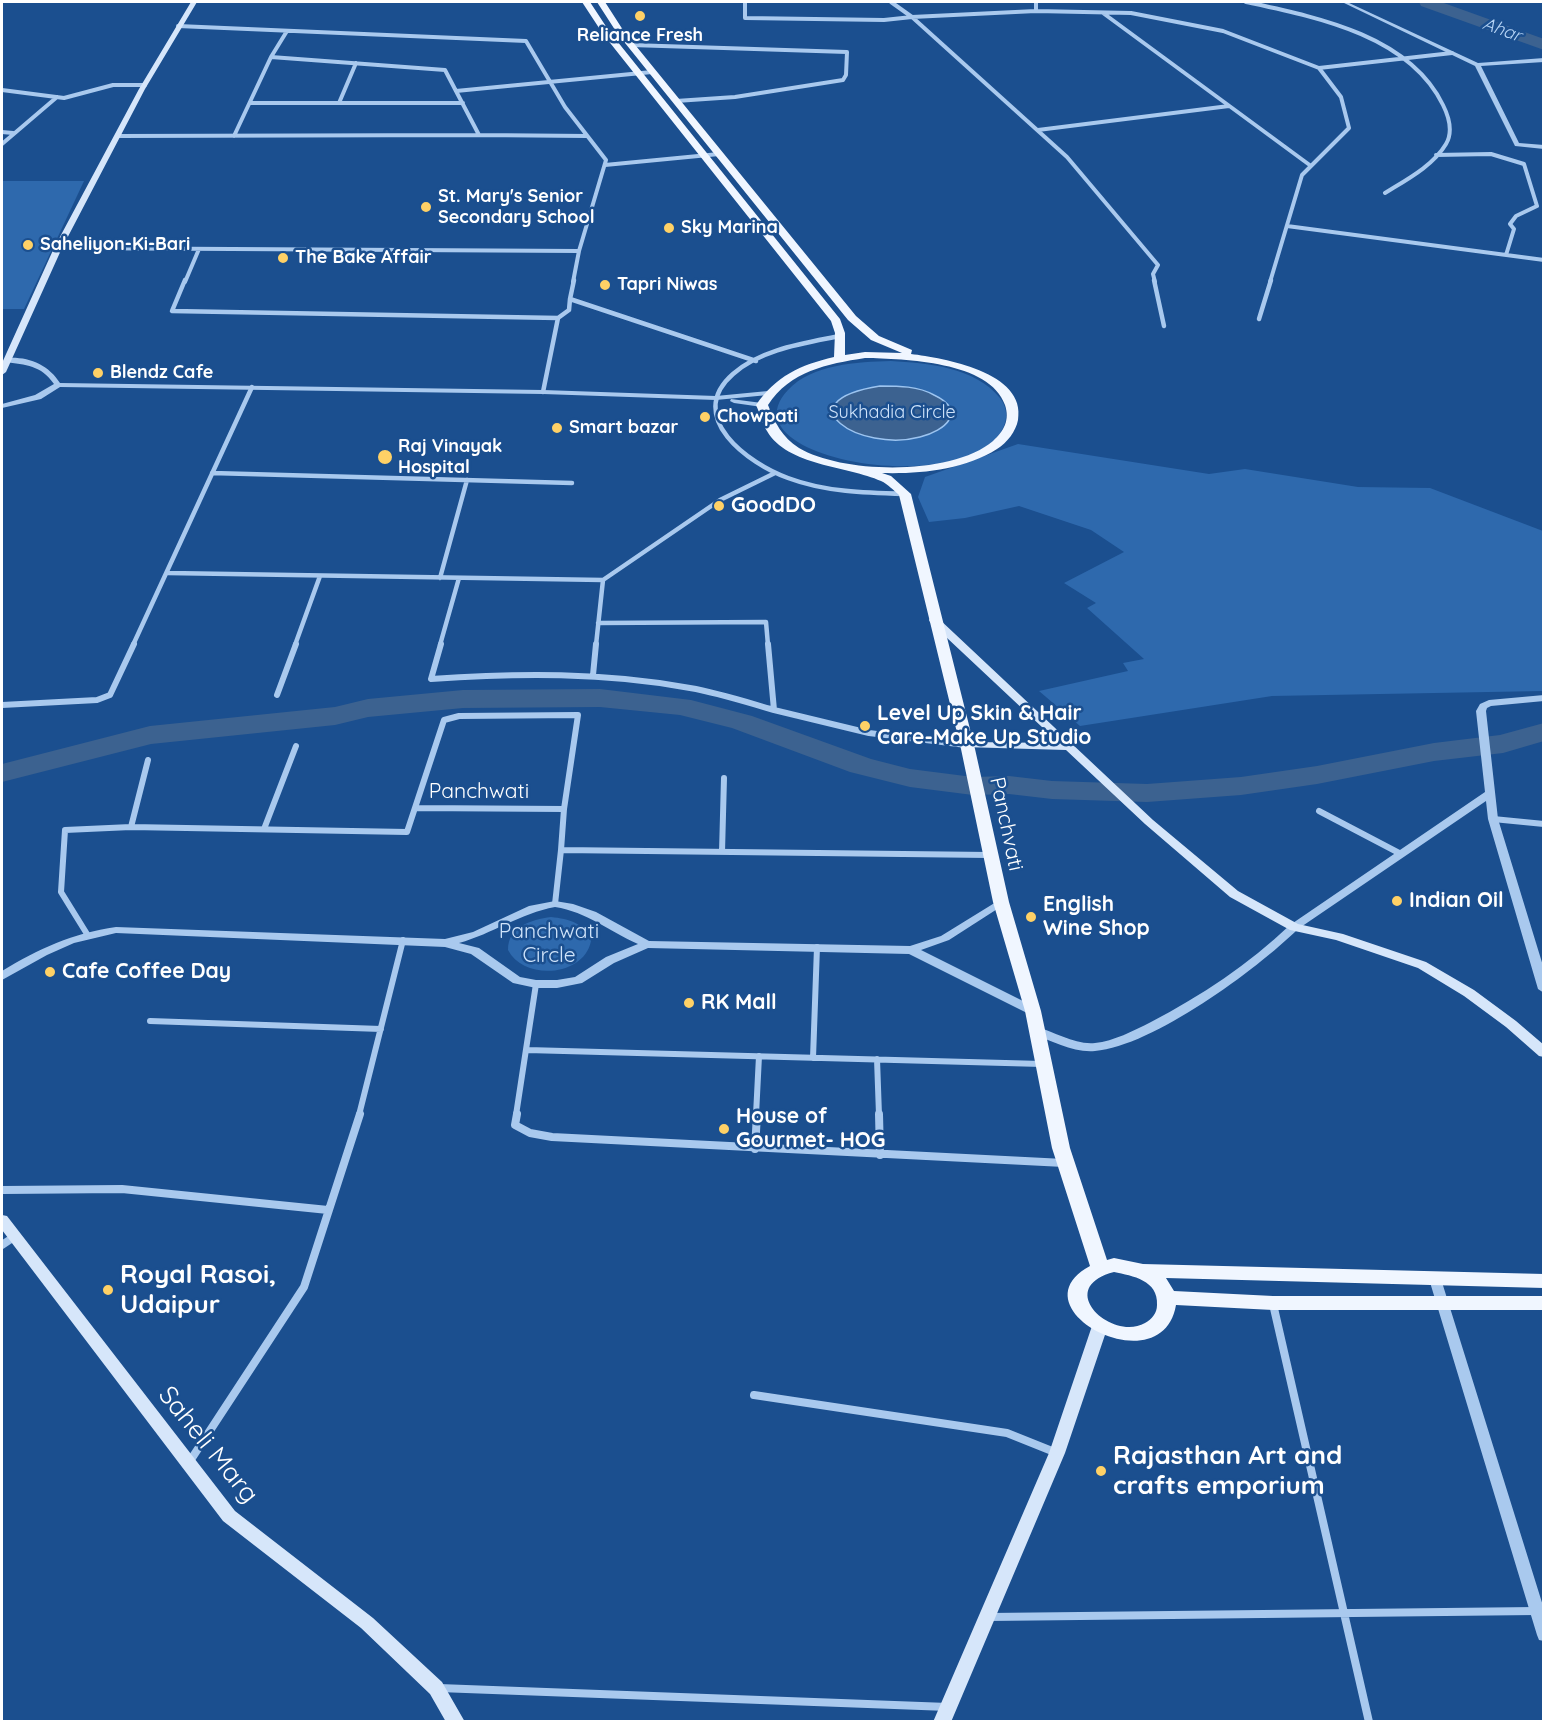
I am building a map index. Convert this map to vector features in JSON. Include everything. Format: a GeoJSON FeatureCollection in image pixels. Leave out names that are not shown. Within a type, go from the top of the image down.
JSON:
{"type":"FeatureCollection","features":[{"type":"Feature","properties":{"kind":"main road"},"geometry":{"type":"LineString","coordinates":[[2,372],[58,248],[144,85],[194,2]]}},
{"type":"Feature","properties":{"kind":"main road"},"geometry":{"type":"LineString","coordinates":[[586,2],[639,73],[836,321],[840,336],[838,358]]}},
{"type":"Feature","properties":{"kind":"main road"},"geometry":{"type":"LineString","coordinates":[[601,2],[652,72],[852,318],[874,338],[921,357],[976,373],[1004,393],[1012,406],[1013,420],[1007,434],[993,446],[973,457],[947,465],[901,471],[853,468]]}},
{"type":"Feature","properties":{"kind":"main road"},"geometry":{"type":"LineString","coordinates":[[921,357],[893,355],[838,358],[801,369],[776,384],[768,393],[762,405],[763,418],[772,433],[789,447],[814,458],[910,486],[947,465]]}},
{"type":"Feature","properties":{"kind":"main road","name":"Panchvati"},"geometry":{"type":"LineString","coordinates":[[910,486],[934,619],[968,747],[1001,902],[1033,1011],[1065,1163],[1100,1268]]}},
{"type":"Feature","properties":{"kind":"main road"},"geometry":{"type":"LineString","coordinates":[[934,619],[1149,822],[1234,894],[1294,927],[1339,937],[1422,965],[1469,993],[1511,1024],[1544,1053]]}},
{"type":"Feature","properties":{"kind":"main road"},"geometry":{"type":"LineString","coordinates":[[968,747],[1072,750]]}},
{"type":"Feature","properties":{"kind":"main road","name":"Saheli Marg"},"geometry":{"type":"LineString","coordinates":[[2,1220],[8,1241],[229,1516],[367,1623],[436,1688],[456,1722]]}},
{"type":"Feature","properties":{"kind":"main road"},"geometry":{"type":"LineString","coordinates":[[1144,1271],[1155,1278],[1168,1298],[1168,1308],[1164,1318],[1143,1331],[1122,1332],[1100,1326],[1080,1307],[1078,1295],[1080,1284],[1088,1274],[1114,1265],[1144,1271],[1544,1281]]}},
{"type":"Feature","properties":{"kind":"main road"},"geometry":{"type":"LineString","coordinates":[[1168,1298],[1273,1303],[1544,1303]]}},
{"type":"Feature","properties":{"kind":"main road"},"geometry":{"type":"LineString","coordinates":[[945,1714],[985,1617],[1058,1453],[1100,1326]]}},
{"type":"Feature","properties":{"kind":"street"},"geometry":{"type":"LineString","coordinates":[[745,2],[745,18],[884,20],[1036,11],[1131,13],[1223,31],[1319,68],[1452,53]]}},
{"type":"Feature","properties":{"kind":"street"},"geometry":{"type":"LineString","coordinates":[[891,2],[912,17],[1068,157],[1158,264],[1153,274],[1164,326]]}},
{"type":"Feature","properties":{"kind":"street"},"geometry":{"type":"LineString","coordinates":[[1036,2],[1034,7],[1036,11]]}},
{"type":"Feature","properties":{"kind":"street"},"geometry":{"type":"LineString","coordinates":[[1246,2],[1308,17],[1357,34],[1406,58],[1428,78],[1442,96],[1449,120],[1449,139],[1423,170],[1385,193]]}},
{"type":"Feature","properties":{"kind":"street"},"geometry":{"type":"LineString","coordinates":[[1334,2],[1359,9]]}},
{"type":"Feature","properties":{"kind":"street"},"geometry":{"type":"LineString","coordinates":[[1344,2],[1477,65],[1544,60]]}},
{"type":"Feature","properties":{"kind":"street"},"geometry":{"type":"LineString","coordinates":[[1102,12],[1311,166]]}},
{"type":"Feature","properties":{"kind":"street"},"geometry":{"type":"LineString","coordinates":[[178,26],[526,41],[550,81],[606,160],[579,251],[569,310],[558,318],[172,311],[199,249]]}},
{"type":"Feature","properties":{"kind":"street"},"geometry":{"type":"LineString","coordinates":[[234,136],[271,57],[287,31]]}},
{"type":"Feature","properties":{"kind":"street"},"geometry":{"type":"LineString","coordinates":[[631,45],[748,46],[845,50],[847,52],[843,80],[735,96],[676,101]]}},
{"type":"Feature","properties":{"kind":"street"},"geometry":{"type":"LineString","coordinates":[[271,57],[445,70],[480,135]]}},
{"type":"Feature","properties":{"kind":"street"},"geometry":{"type":"LineString","coordinates":[[339,103],[356,63]]}},
{"type":"Feature","properties":{"kind":"street"},"geometry":{"type":"LineString","coordinates":[[1477,65],[1517,145],[1544,147]]}},
{"type":"Feature","properties":{"kind":"street"},"geometry":{"type":"LineString","coordinates":[[1259,319],[1302,175],[1349,128],[1341,97],[1319,68]]}},
{"type":"Feature","properties":{"kind":"street"},"geometry":{"type":"LineString","coordinates":[[456,91],[652,72]]}},
{"type":"Feature","properties":{"kind":"street"},"geometry":{"type":"LineString","coordinates":[[2,90],[71,97],[113,85],[144,85]]}},
{"type":"Feature","properties":{"kind":"street"},"geometry":{"type":"LineString","coordinates":[[2,144],[57,97]]}},
{"type":"Feature","properties":{"kind":"street"},"geometry":{"type":"LineString","coordinates":[[250,103],[463,103]]}},
{"type":"Feature","properties":{"kind":"street"},"geometry":{"type":"LineString","coordinates":[[1038,130],[1230,106]]}},
{"type":"Feature","properties":{"kind":"street"},"geometry":{"type":"LineString","coordinates":[[2,132],[13,133]]}},
{"type":"Feature","properties":{"kind":"street"},"geometry":{"type":"LineString","coordinates":[[118,136],[587,136]]}},
{"type":"Feature","properties":{"kind":"street"},"geometry":{"type":"LineString","coordinates":[[604,165],[719,154]]}},
{"type":"Feature","properties":{"kind":"street"},"geometry":{"type":"LineString","coordinates":[[1436,155],[1491,154],[1524,164],[1537,206],[1516,216],[1510,224],[1514,229],[1506,255]]}},
{"type":"Feature","properties":{"kind":"street"},"geometry":{"type":"LineString","coordinates":[[1287,226],[1544,260]]}},
{"type":"Feature","properties":{"kind":"street"},"geometry":{"type":"LineString","coordinates":[[58,248],[579,251]]}},
{"type":"Feature","properties":{"kind":"street"},"geometry":{"type":"LineString","coordinates":[[570,298],[756,361]]}},
{"type":"Feature","properties":{"kind":"street"},"geometry":{"type":"LineString","coordinates":[[543,392],[558,318]]}},
{"type":"Feature","properties":{"kind":"street"},"geometry":{"type":"LineString","coordinates":[[840,336],[787,347],[734,372],[716,398],[716,419],[722,433],[736,446],[775,473],[828,488],[910,486]]}},
{"type":"Feature","properties":{"kind":"street"},"geometry":{"type":"LineString","coordinates":[[8,360],[30,362],[49,371],[58,385]]}},
{"type":"Feature","properties":{"kind":"street"},"geometry":{"type":"LineString","coordinates":[[2,406],[38,397],[58,385],[543,392],[716,398],[762,405]]}},
{"type":"Feature","properties":{"kind":"street"},"geometry":{"type":"LineString","coordinates":[[2,705],[97,700],[110,695],[252,387]]}},
{"type":"Feature","properties":{"kind":"street"},"geometry":{"type":"LineString","coordinates":[[716,398],[768,393]]}},
{"type":"Feature","properties":{"kind":"street"},"geometry":{"type":"LineString","coordinates":[[212,473],[572,483]]}},
{"type":"Feature","properties":{"kind":"street"},"geometry":{"type":"LineString","coordinates":[[168,573],[603,580],[720,500],[775,473]]}},
{"type":"Feature","properties":{"kind":"street"},"geometry":{"type":"LineString","coordinates":[[440,578],[467,480]]}},
{"type":"Feature","properties":{"kind":"street"},"geometry":{"type":"LineString","coordinates":[[277,695],[320,576]]}},
{"type":"Feature","properties":{"kind":"street"},"geometry":{"type":"LineString","coordinates":[[459,578],[431,679],[474,676],[593,675],[684,686],[861,734],[909,742],[968,747]]}},
{"type":"Feature","properties":{"kind":"street"},"geometry":{"type":"LineString","coordinates":[[593,675],[603,580]]}},
{"type":"Feature","properties":{"kind":"street"},"geometry":{"type":"LineString","coordinates":[[598,623],[766,622],[774,710]]}},
{"type":"Feature","properties":{"kind":"street"},"geometry":{"type":"LineString","coordinates":[[1544,698],[1489,703],[1481,711],[1493,819],[1544,989]]}},
{"type":"Feature","properties":{"kind":"street","name":"Panchwati"},"geometry":{"type":"LineString","coordinates":[[578,715],[564,809],[415,808],[444,720],[459,716],[578,715]]}},
{"type":"Feature","properties":{"kind":"street"},"geometry":{"type":"LineString","coordinates":[[264,829],[296,746]]}},
{"type":"Feature","properties":{"kind":"street"},"geometry":{"type":"LineString","coordinates":[[131,827],[148,760]]}},
{"type":"Feature","properties":{"kind":"street"},"geometry":{"type":"LineString","coordinates":[[722,852],[724,778]]}},
{"type":"Feature","properties":{"kind":"street"},"geometry":{"type":"LineString","coordinates":[[1037,1031],[1092,1047],[1111,1045],[1185,1008],[1277,946],[1294,927],[1491,793]]}},
{"type":"Feature","properties":{"kind":"street"},"geometry":{"type":"LineString","coordinates":[[87,934],[62,892],[65,830],[131,827],[407,832],[415,808]]}},
{"type":"Feature","properties":{"kind":"street"},"geometry":{"type":"LineString","coordinates":[[555,904],[564,809]]}},
{"type":"Feature","properties":{"kind":"street"},"geometry":{"type":"LineString","coordinates":[[1319,811],[1401,854]]}},
{"type":"Feature","properties":{"kind":"street"},"geometry":{"type":"LineString","coordinates":[[1493,819],[1544,824]]}},
{"type":"Feature","properties":{"kind":"street"},"geometry":{"type":"LineString","coordinates":[[561,850],[992,855]]}},
{"type":"Feature","properties":{"kind":"street"},"geometry":{"type":"LineString","coordinates":[[446,943],[477,934],[517,913],[555,904],[575,906],[592,912],[626,935],[647,944],[911,950],[945,938],[1001,902]]}},
{"type":"Feature","properties":{"kind":"street"},"geometry":{"type":"LineString","coordinates":[[2,976],[44,951],[87,934],[116,930],[446,943],[475,951],[517,980],[536,984],[557,984],[578,980],[610,960],[647,944]]}},
{"type":"Feature","properties":{"kind":"street"},"geometry":{"type":"LineString","coordinates":[[188,1464],[304,1287],[359,1116],[403,940]]}},
{"type":"Feature","properties":{"kind":"street"},"geometry":{"type":"LineString","coordinates":[[813,1058],[817,947]]}},
{"type":"Feature","properties":{"kind":"street"},"geometry":{"type":"LineString","coordinates":[[911,950],[1033,1011]]}},
{"type":"Feature","properties":{"kind":"street"},"geometry":{"type":"LineString","coordinates":[[536,984],[515,1125],[531,1133],[552,1137],[755,1149],[1065,1163]]}},
{"type":"Feature","properties":{"kind":"street"},"geometry":{"type":"LineString","coordinates":[[150,1021],[381,1029]]}},
{"type":"Feature","properties":{"kind":"street"},"geometry":{"type":"LineString","coordinates":[[527,1050],[1043,1064]]}},
{"type":"Feature","properties":{"kind":"street"},"geometry":{"type":"LineString","coordinates":[[755,1149],[759,1056]]}},
{"type":"Feature","properties":{"kind":"street"},"geometry":{"type":"LineString","coordinates":[[877,1059],[880,1155]]}},
{"type":"Feature","properties":{"kind":"street"},"geometry":{"type":"LineString","coordinates":[[2,1190],[122,1189],[328,1210]]}},
{"type":"Feature","properties":{"kind":"street"},"geometry":{"type":"LineString","coordinates":[[1435,1279],[1544,1635]]}},
{"type":"Feature","properties":{"kind":"street"},"geometry":{"type":"LineString","coordinates":[[1273,1303],[1369,1722]]}},
{"type":"Feature","properties":{"kind":"street"},"geometry":{"type":"LineString","coordinates":[[754,1395],[1007,1434],[1058,1453]]}},
{"type":"Feature","properties":{"kind":"street"},"geometry":{"type":"LineString","coordinates":[[985,1617],[1537,1611]]}},
{"type":"Feature","properties":{"kind":"street"},"geometry":{"type":"LineString","coordinates":[[436,1688],[945,1714]]}},
{"type":"Feature","properties":{"kind":"green space","name":"Saheliyon-Ki-Bari"},"geometry":{"type":"Polygon","coordinates":[[[2,181],[84,181],[24,309],[2,309],[2,181]]]}},
{"type":"Feature","properties":{"kind":"green space","name":"Sukhadia Circle"},"geometry":{"type":"Polygon","coordinates":[[[891,361],[935,365],[977,379],[990,388],[1002,401],[1006,413],[1003,428],[981,450],[945,463],[902,466],[857,462],[818,452],[789,435],[777,414],[788,390],[798,381],[836,366],[891,361]]]}},
{"type":"Feature","properties":{"kind":"green space"},"geometry":{"type":"Polygon","coordinates":[[[1018,444],[1209,474],[1245,469],[1358,487],[1430,488],[1543,531],[1543,691],[1272,696],[1080,726],[1039,691],[1128,671],[1123,663],[1144,659],[1087,608],[1096,603],[1064,583],[1124,552],[1091,530],[1019,506],[965,518],[929,522],[918,497],[925,477],[1018,444]]]}},
{"type":"Feature","properties":{"kind":"green space","name":"Panchwati Circle"},"geometry":{"type":"Polygon","coordinates":[[[551,917],[576,923],[585,930],[591,941],[586,953],[566,968],[553,971],[527,967],[516,960],[508,950],[512,935],[529,922],[551,917]]]}},
{"type":"Feature","properties":{"kind":"shaded area"},"geometry":{"type":"Polygon","coordinates":[[[880,386],[901,386],[928,392],[950,407],[949,420],[938,430],[929,434],[897,440],[875,438],[855,432],[840,424],[833,413],[836,403],[851,393],[880,386]]]}},
{"type":"Feature","properties":{"kind":"waterway","name":"Ahar"},"geometry":{"type":"LineString","coordinates":[[1427,2],[1544,45]]}},
{"type":"Feature","properties":{"kind":"waterway"},"geometry":{"type":"LineString","coordinates":[[2,773],[150,735],[335,716],[368,708],[463,699],[600,698],[681,706],[742,722],[780,738],[861,766],[910,778],[973,786],[1009,785],[1052,790],[1147,793],[1241,786],[1317,775],[1434,752],[1503,744],[1544,732]]}},
{"type":"Feature","properties":{"kind":"place","name":"Reliance Fresh"},"geometry":{"type":"Point","coordinates":[640,16]}},
{"type":"Feature","properties":{"kind":"place","name":"St. Mary's Senior Secondary School"},"geometry":{"type":"Point","coordinates":[426,207]}},
{"type":"Feature","properties":{"kind":"place","name":"Sky Marina"},"geometry":{"type":"Point","coordinates":[669,228]}},
{"type":"Feature","properties":{"kind":"place","name":"Saheliyon-Ki-Bari"},"geometry":{"type":"Point","coordinates":[28,245]}},
{"type":"Feature","properties":{"kind":"place","name":"The Bake Affair"},"geometry":{"type":"Point","coordinates":[283,258]}},
{"type":"Feature","properties":{"kind":"place","name":"Tapri Niwas"},"geometry":{"type":"Point","coordinates":[605,285]}},
{"type":"Feature","properties":{"kind":"place","name":"Blendz Cafe"},"geometry":{"type":"Point","coordinates":[98,373]}},
{"type":"Feature","properties":{"kind":"place","name":"Chowpati"},"geometry":{"type":"Point","coordinates":[705,417]}},
{"type":"Feature","properties":{"kind":"place","name":"Smart bazar"},"geometry":{"type":"Point","coordinates":[557,428]}},
{"type":"Feature","properties":{"kind":"place","name":"Raj Vinayak Hospital"},"geometry":{"type":"Point","coordinates":[385,457]}},
{"type":"Feature","properties":{"kind":"place","name":"GoodDO"},"geometry":{"type":"Point","coordinates":[719,506]}},
{"type":"Feature","properties":{"kind":"place","name":"Level Up Skin & Hair Care-Make Up Studio"},"geometry":{"type":"Point","coordinates":[865,726]}},
{"type":"Feature","properties":{"kind":"place","name":"Indian Oil"},"geometry":{"type":"Point","coordinates":[1397,901]}},
{"type":"Feature","properties":{"kind":"place","name":"English Wine Shop"},"geometry":{"type":"Point","coordinates":[1031,917]}},
{"type":"Feature","properties":{"kind":"place","name":"Cafe Coffee Day"},"geometry":{"type":"Point","coordinates":[50,972]}},
{"type":"Feature","properties":{"kind":"place","name":"RK Mall"},"geometry":{"type":"Point","coordinates":[689,1003]}},
{"type":"Feature","properties":{"kind":"place","name":"House of Gourmet- HOG"},"geometry":{"type":"Point","coordinates":[724,1129]}},
{"type":"Feature","properties":{"kind":"place","name":"Royal Rasoi, Udaipur"},"geometry":{"type":"Point","coordinates":[108,1290]}},
{"type":"Feature","properties":{"kind":"place","name":"Rajasthan Art and crafts emporium"},"geometry":{"type":"Point","coordinates":[1101,1471]}}]}
